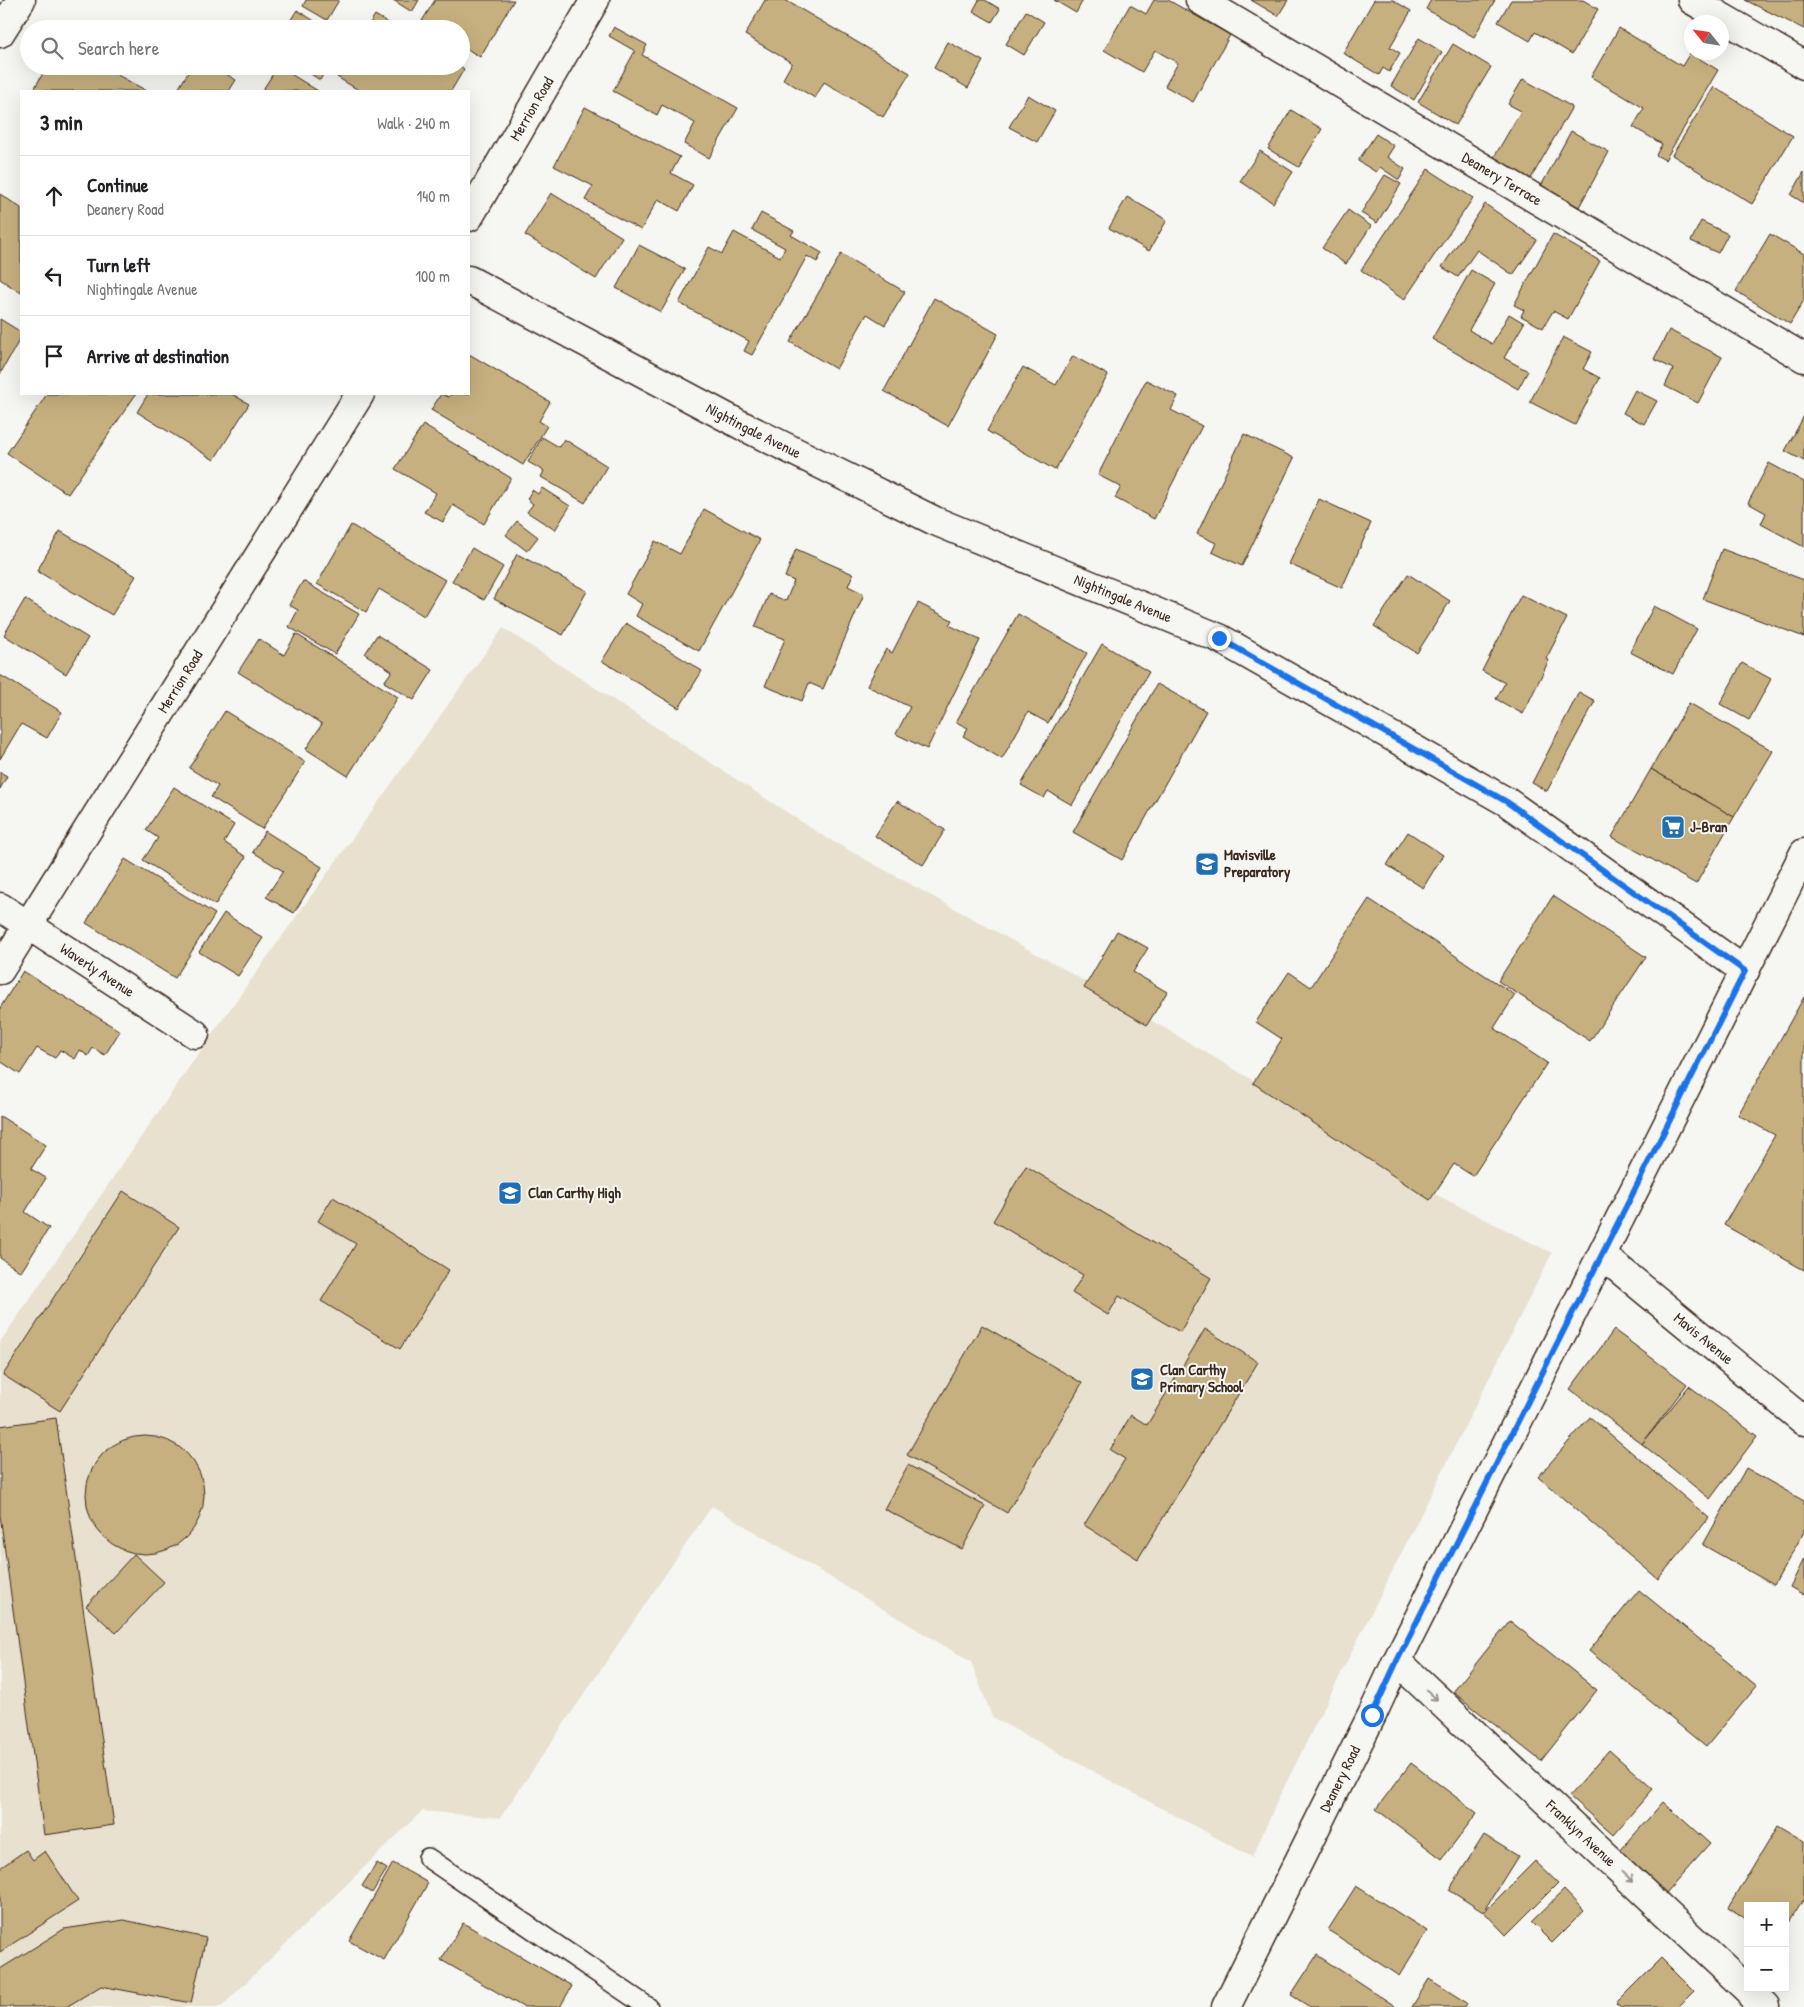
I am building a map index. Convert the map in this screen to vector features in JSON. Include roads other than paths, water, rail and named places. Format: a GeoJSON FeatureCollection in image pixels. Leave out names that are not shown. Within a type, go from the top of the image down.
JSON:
{"type":"FeatureCollection","features":[{"type":"Feature","properties":{"kind":"street"},"geometry":{"type":"LineString","coordinates":[[0,33],[21,0]]}},
{"type":"Feature","properties":{"kind":"street","name":"Deanery Terrace"},"geometry":{"type":"LineString","coordinates":[[1200,0],[1804,358]]}},
{"type":"Feature","properties":{"kind":"street"},"geometry":{"type":"LineString","coordinates":[[1692,0],[1804,64]]}},
{"type":"Feature","properties":{"kind":"street","name":"Merrion Road"},"geometry":{"type":"LineString","coordinates":[[470,215],[586,3]]}},
{"type":"Feature","properties":{"kind":"street","name":"Nightingale Avenue"},"geometry":{"type":"LineString","coordinates":[[470,281],[740,425],[935,521],[1219,638],[1507,802],[1745,971]]}},
{"type":"Feature","properties":{"kind":"street","name":"Merrion Road"},"geometry":{"type":"LineString","coordinates":[[0,970],[359,395]]}},
{"type":"Feature","properties":{"kind":"street","name":"Deanery Road"},"geometry":{"type":"LineString","coordinates":[[1226,2007],[1368,1724],[1397,1661],[1603,1256],[1804,853]]}},
{"type":"Feature","properties":{"kind":"street","name":"Waverly Avenue"},"geometry":{"type":"LineString","coordinates":[[0,907],[195,1034]]}},
{"type":"Feature","properties":{"kind":"street","name":"Mavis Avenue"},"geometry":{"type":"LineString","coordinates":[[1603,1256],[1804,1421]]}},
{"type":"Feature","properties":{"kind":"street","name":"Franklyn Avenue"},"geometry":{"type":"LineString","coordinates":[[1397,1661],[1766,2007]]}},
{"type":"Feature","properties":{"kind":"lane"},"geometry":{"type":"LineString","coordinates":[[428,1858],[648,2007]]}},
{"type":"Feature","properties":{"kind":"place","name":"J-Bran"},"geometry":{"type":"Point","coordinates":[1673,827]}},
{"type":"Feature","properties":{"kind":"place","name":"Mavisville Preparatory"},"geometry":{"type":"Point","coordinates":[1207,864]}},
{"type":"Feature","properties":{"kind":"place","name":"Clan Carthy High"},"geometry":{"type":"Point","coordinates":[510,1193]}},
{"type":"Feature","properties":{"kind":"place","name":"Clan Carthy Primary School"},"geometry":{"type":"Point","coordinates":[1142,1379]}}]}
